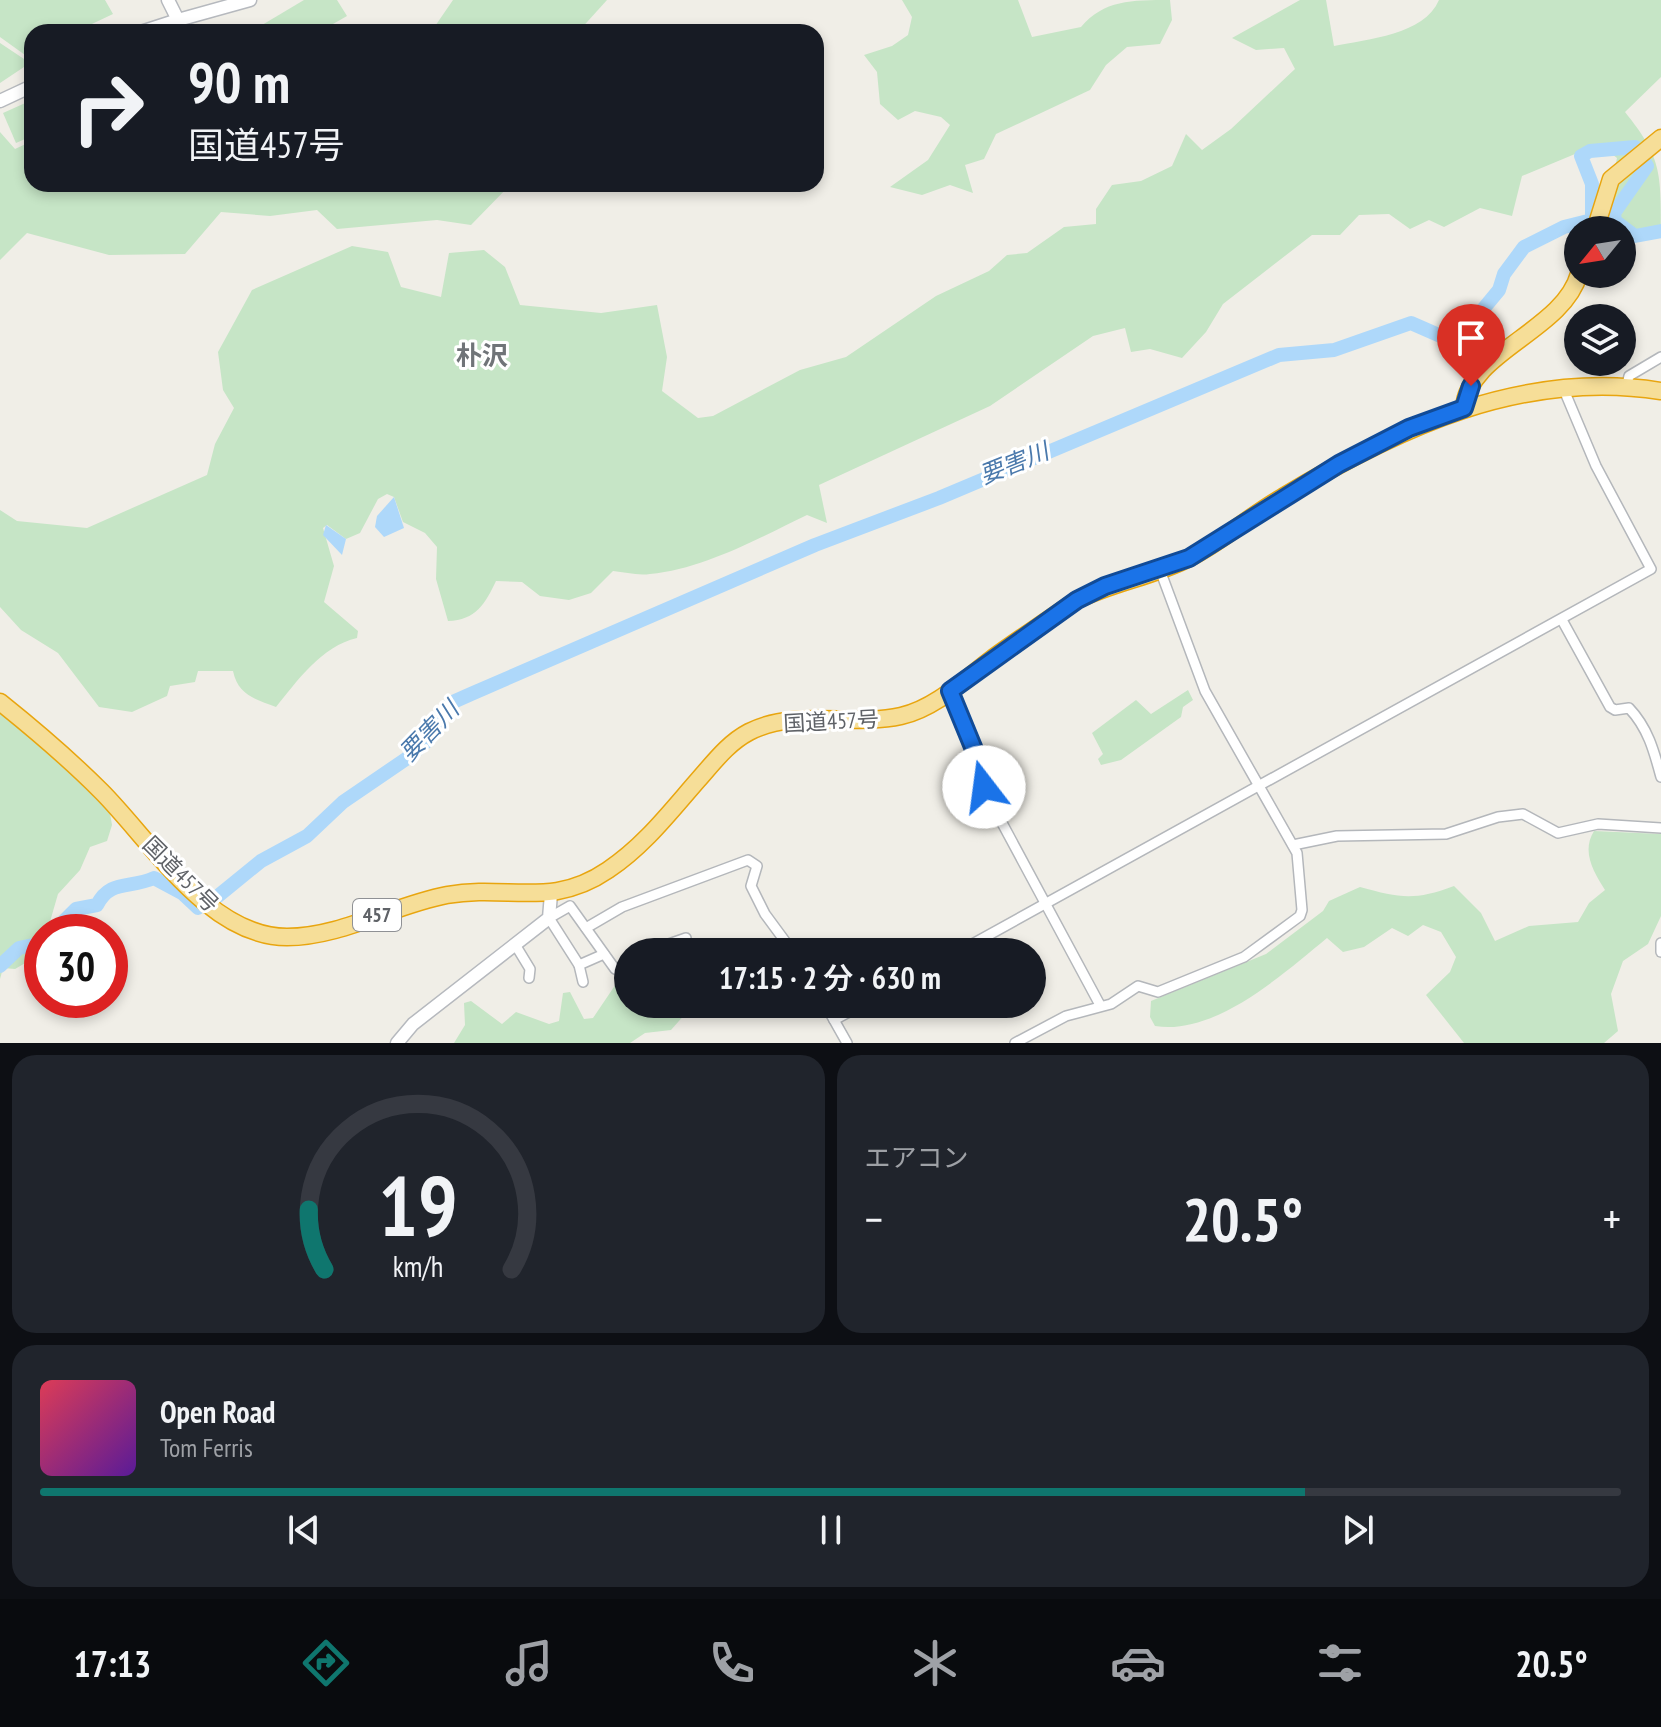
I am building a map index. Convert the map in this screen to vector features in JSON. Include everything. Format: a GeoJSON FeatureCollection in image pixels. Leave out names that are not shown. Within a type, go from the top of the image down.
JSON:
{"type":"FeatureCollection","features":[{"type":"Feature","properties":{"kind":"highway"},"geometry":{"type":"LineString","coordinates":[[1598,216],[1605,188],[1611,179],[1661,138]]}},
{"type":"Feature","properties":{"kind":"highway"},"geometry":{"type":"LineString","coordinates":[[1464,408],[1471,386],[1483,370],[1561,305],[1574,288]]}},
{"type":"Feature","properties":{"kind":"highway","name":"457"},"geometry":{"type":"LineString","coordinates":[[1464,408],[1518,394],[1564,390],[1661,391]]}},
{"type":"Feature","properties":{"kind":"highway","name":"国道457号"},"geometry":{"type":"LineString","coordinates":[[0,702],[92,782],[210,907],[241,927],[266,936],[315,935],[434,897],[461,892],[489,890],[551,894],[591,880],[632,852],[729,745],[749,732],[792,721],[903,715],[950,691],[1077,600],[1105,586],[1159,569],[1215,543],[1279,498],[1352,457],[1409,428],[1464,408]]}},
{"type":"Feature","properties":{"kind":"street"},"geometry":{"type":"LineString","coordinates":[[168,0],[178,20]]}},
{"type":"Feature","properties":{"kind":"street"},"geometry":{"type":"LineString","coordinates":[[166,24],[250,0]]}},
{"type":"Feature","properties":{"kind":"street"},"geometry":{"type":"LineString","coordinates":[[0,101],[24,90]]}},
{"type":"Feature","properties":{"kind":"street"},"geometry":{"type":"LineString","coordinates":[[1626,389],[1629,376],[1661,357]]}},
{"type":"Feature","properties":{"kind":"street"},"geometry":{"type":"LineString","coordinates":[[1564,390],[1596,466],[1651,569]]}},
{"type":"Feature","properties":{"kind":"street"},"geometry":{"type":"LineString","coordinates":[[984,938],[1661,564]]}},
{"type":"Feature","properties":{"kind":"street"},"geometry":{"type":"LineString","coordinates":[[1015,1043],[1034,1038],[1100,1005],[1111,1004],[1138,986],[1158,992],[1244,957],[1300,916],[1302,902],[1293,845],[1205,691],[1159,569]]}},
{"type":"Feature","properties":{"kind":"street"},"geometry":{"type":"LineString","coordinates":[[1562,620],[1610,707],[1615,710],[1629,708],[1640,723],[1653,744],[1661,777]]}},
{"type":"Feature","properties":{"kind":"street"},"geometry":{"type":"LineString","coordinates":[[950,691],[973,747],[987,795],[1100,1005]]}},
{"type":"Feature","properties":{"kind":"street"},"geometry":{"type":"LineString","coordinates":[[1293,845],[1337,836],[1446,834],[1498,817],[1523,814],[1558,833],[1598,824],[1661,828]]}},
{"type":"Feature","properties":{"kind":"street"},"geometry":{"type":"LineString","coordinates":[[586,928],[645,897],[748,860],[757,866],[751,886],[757,900],[783,938]]}},
{"type":"Feature","properties":{"kind":"street"},"geometry":{"type":"LineString","coordinates":[[551,894],[549,918],[579,965],[583,982]]}},
{"type":"Feature","properties":{"kind":"street"},"geometry":{"type":"LineString","coordinates":[[397,1043],[422,1017],[549,918],[570,906],[614,968]]}},
{"type":"Feature","properties":{"kind":"street"},"geometry":{"type":"LineString","coordinates":[[1661,943],[1661,952]]}},
{"type":"Feature","properties":{"kind":"street"},"geometry":{"type":"LineString","coordinates":[[516,946],[530,969],[529,978]]}},
{"type":"Feature","properties":{"kind":"street"},"geometry":{"type":"LineString","coordinates":[[579,965],[604,954]]}},
{"type":"Feature","properties":{"kind":"street"},"geometry":{"type":"LineString","coordinates":[[838,1018],[834,1020],[847,1043]]}},
{"type":"Feature","properties":{"kind":"green space"},"geometry":{"type":"Polygon","coordinates":[[[0,0],[105,0],[113,14],[92,24],[24,24],[24,54],[0,37],[0,0]]]}},
{"type":"Feature","properties":{"kind":"green space"},"geometry":{"type":"Polygon","coordinates":[[[304,0],[337,0],[347,16],[333,24],[264,24],[304,0]]]}},
{"type":"Feature","properties":{"kind":"green space"},"geometry":{"type":"Polygon","coordinates":[[[453,0],[607,0],[585,24],[436,24],[453,0]]]}},
{"type":"Feature","properties":{"kind":"green space"},"geometry":{"type":"Polygon","coordinates":[[[902,0],[1018,0],[1032,37],[1081,27],[1099,11],[1131,1],[1170,0],[1172,20],[1160,44],[1127,47],[1106,65],[1090,90],[996,134],[984,159],[965,165],[973,193],[950,185],[922,195],[890,187],[928,160],[950,125],[941,117],[915,111],[898,120],[880,104],[877,72],[864,55],[892,46],[908,35],[912,17],[902,0]]]}},
{"type":"Feature","properties":{"kind":"green space"},"geometry":{"type":"Polygon","coordinates":[[[1300,0],[1326,0],[1334,46],[1378,38],[1408,28],[1432,12],[1439,0],[1661,0],[1661,77],[1625,112],[1646,141],[1656,166],[1661,231],[1636,233],[1636,216],[1605,216],[1617,158],[1599,144],[1522,176],[1512,216],[1480,208],[1444,227],[1429,220],[1410,229],[1389,214],[1359,215],[1340,235],[1312,235],[1223,304],[1206,332],[1182,358],[1150,349],[1131,352],[1125,328],[1093,336],[990,406],[819,485],[827,523],[807,515],[731,551],[670,571],[641,575],[613,571],[591,593],[569,600],[540,596],[522,582],[496,581],[488,597],[473,614],[448,621],[436,579],[437,547],[425,533],[403,522],[394,497],[387,494],[378,499],[360,533],[346,539],[327,525],[323,528],[334,566],[324,602],[358,631],[357,638],[322,656],[276,707],[243,691],[233,671],[198,671],[195,682],[170,686],[167,696],[132,712],[99,707],[58,653],[21,630],[0,607],[0,510],[17,521],[87,528],[207,475],[215,444],[234,408],[223,390],[218,352],[252,290],[352,246],[388,252],[401,287],[441,297],[449,253],[484,250],[505,267],[520,305],[601,313],[657,305],[667,357],[662,391],[698,418],[713,416],[800,370],[846,357],[936,296],[989,271],[1007,255],[1027,253],[1064,227],[1096,224],[1096,209],[1112,185],[1141,181],[1172,166],[1186,134],[1202,150],[1231,129],[1295,69],[1284,48],[1256,50],[1232,38],[1300,0]]]}},
{"type":"Feature","properties":{"kind":"green space"},"geometry":{"type":"Polygon","coordinates":[[[0,43],[24,59],[24,67],[0,83],[0,43]]]}},
{"type":"Feature","properties":{"kind":"green space"},"geometry":{"type":"Polygon","coordinates":[[[24,104],[24,140],[16,143],[3,113],[24,104]]]}},
{"type":"Feature","properties":{"kind":"green space"},"geometry":{"type":"Polygon","coordinates":[[[0,132],[15,149],[24,145],[24,192],[503,192],[471,225],[437,220],[337,229],[317,210],[270,216],[221,212],[185,254],[109,255],[27,233],[0,260],[0,132]]]}},
{"type":"Feature","properties":{"kind":"green space"},"geometry":{"type":"Polygon","coordinates":[[[1188,690],[1193,700],[1183,707],[1181,717],[1121,760],[1101,765],[1098,759],[1103,754],[1092,733],[1136,700],[1151,714],[1188,690]]]}},
{"type":"Feature","properties":{"kind":"green space"},"geometry":{"type":"Polygon","coordinates":[[[0,712],[109,807],[112,825],[107,841],[90,847],[80,870],[58,894],[52,914],[24,914],[24,964],[15,969],[3,968],[0,979],[0,712]]]}},
{"type":"Feature","properties":{"kind":"green space"},"geometry":{"type":"Polygon","coordinates":[[[1594,831],[1661,834],[1661,916],[1648,944],[1623,961],[1611,994],[1618,1031],[1604,1043],[1464,1043],[1426,995],[1450,972],[1456,957],[1441,932],[1423,925],[1408,936],[1392,928],[1364,947],[1343,952],[1327,938],[1247,999],[1201,1022],[1178,1027],[1155,1026],[1150,1017],[1151,1001],[1266,954],[1323,911],[1329,901],[1360,887],[1386,894],[1417,896],[1454,886],[1481,913],[1495,941],[1529,926],[1578,922],[1589,903],[1605,890],[1593,869],[1589,854],[1594,831]]]}},
{"type":"Feature","properties":{"kind":"green space"},"geometry":{"type":"Polygon","coordinates":[[[614,987],[614,1018],[682,1018],[671,1030],[645,1033],[630,1043],[454,1043],[465,1025],[464,1003],[471,1001],[502,1024],[516,1012],[549,1024],[559,1021],[563,993],[570,992],[584,1019],[593,1018],[614,987]]]}},
{"type":"Feature","properties":{"kind":"water"},"geometry":{"type":"Polygon","coordinates":[[[394,497],[404,528],[384,537],[375,527],[377,516],[394,497]]]}},
{"type":"Feature","properties":{"kind":"water"},"geometry":{"type":"Polygon","coordinates":[[[326,525],[346,539],[342,555],[323,535],[326,525]]]}},
{"type":"Feature","properties":{"kind":"waterway","name":"要害川"},"geometry":{"type":"LineString","coordinates":[[218,896],[261,861],[307,836],[343,802],[406,759],[426,742],[440,715],[453,702],[815,545],[939,498],[1279,355],[1334,350],[1411,323],[1443,337],[1465,331],[1499,290],[1504,274],[1524,247],[1564,227],[1592,220],[1592,184],[1581,156],[1590,151],[1635,147],[1647,166],[1614,213],[1615,221],[1635,236],[1661,231]]}},
{"type":"Feature","properties":{"kind":"waterway","name":"要害川"},"geometry":{"type":"LineString","coordinates":[[71,914],[76,909],[97,905],[114,888],[154,878],[182,893],[198,908]]}},
{"type":"Feature","properties":{"kind":"waterway","name":"要害川"},"geometry":{"type":"LineString","coordinates":[[0,966],[24,947]]}},
{"type":"Feature","properties":{"kind":"district","name":"朴沢"},"geometry":{"type":"Point","coordinates":[482,355]}},
{"type":"Feature","properties":{"kind":"route"},"geometry":{"type":"LineString","coordinates":[[984,787],[973,747],[950,691],[1077,600],[1105,586],[1189,558],[1279,498],[1339,464],[1409,428],[1464,408],[1471,386]]}}]}
